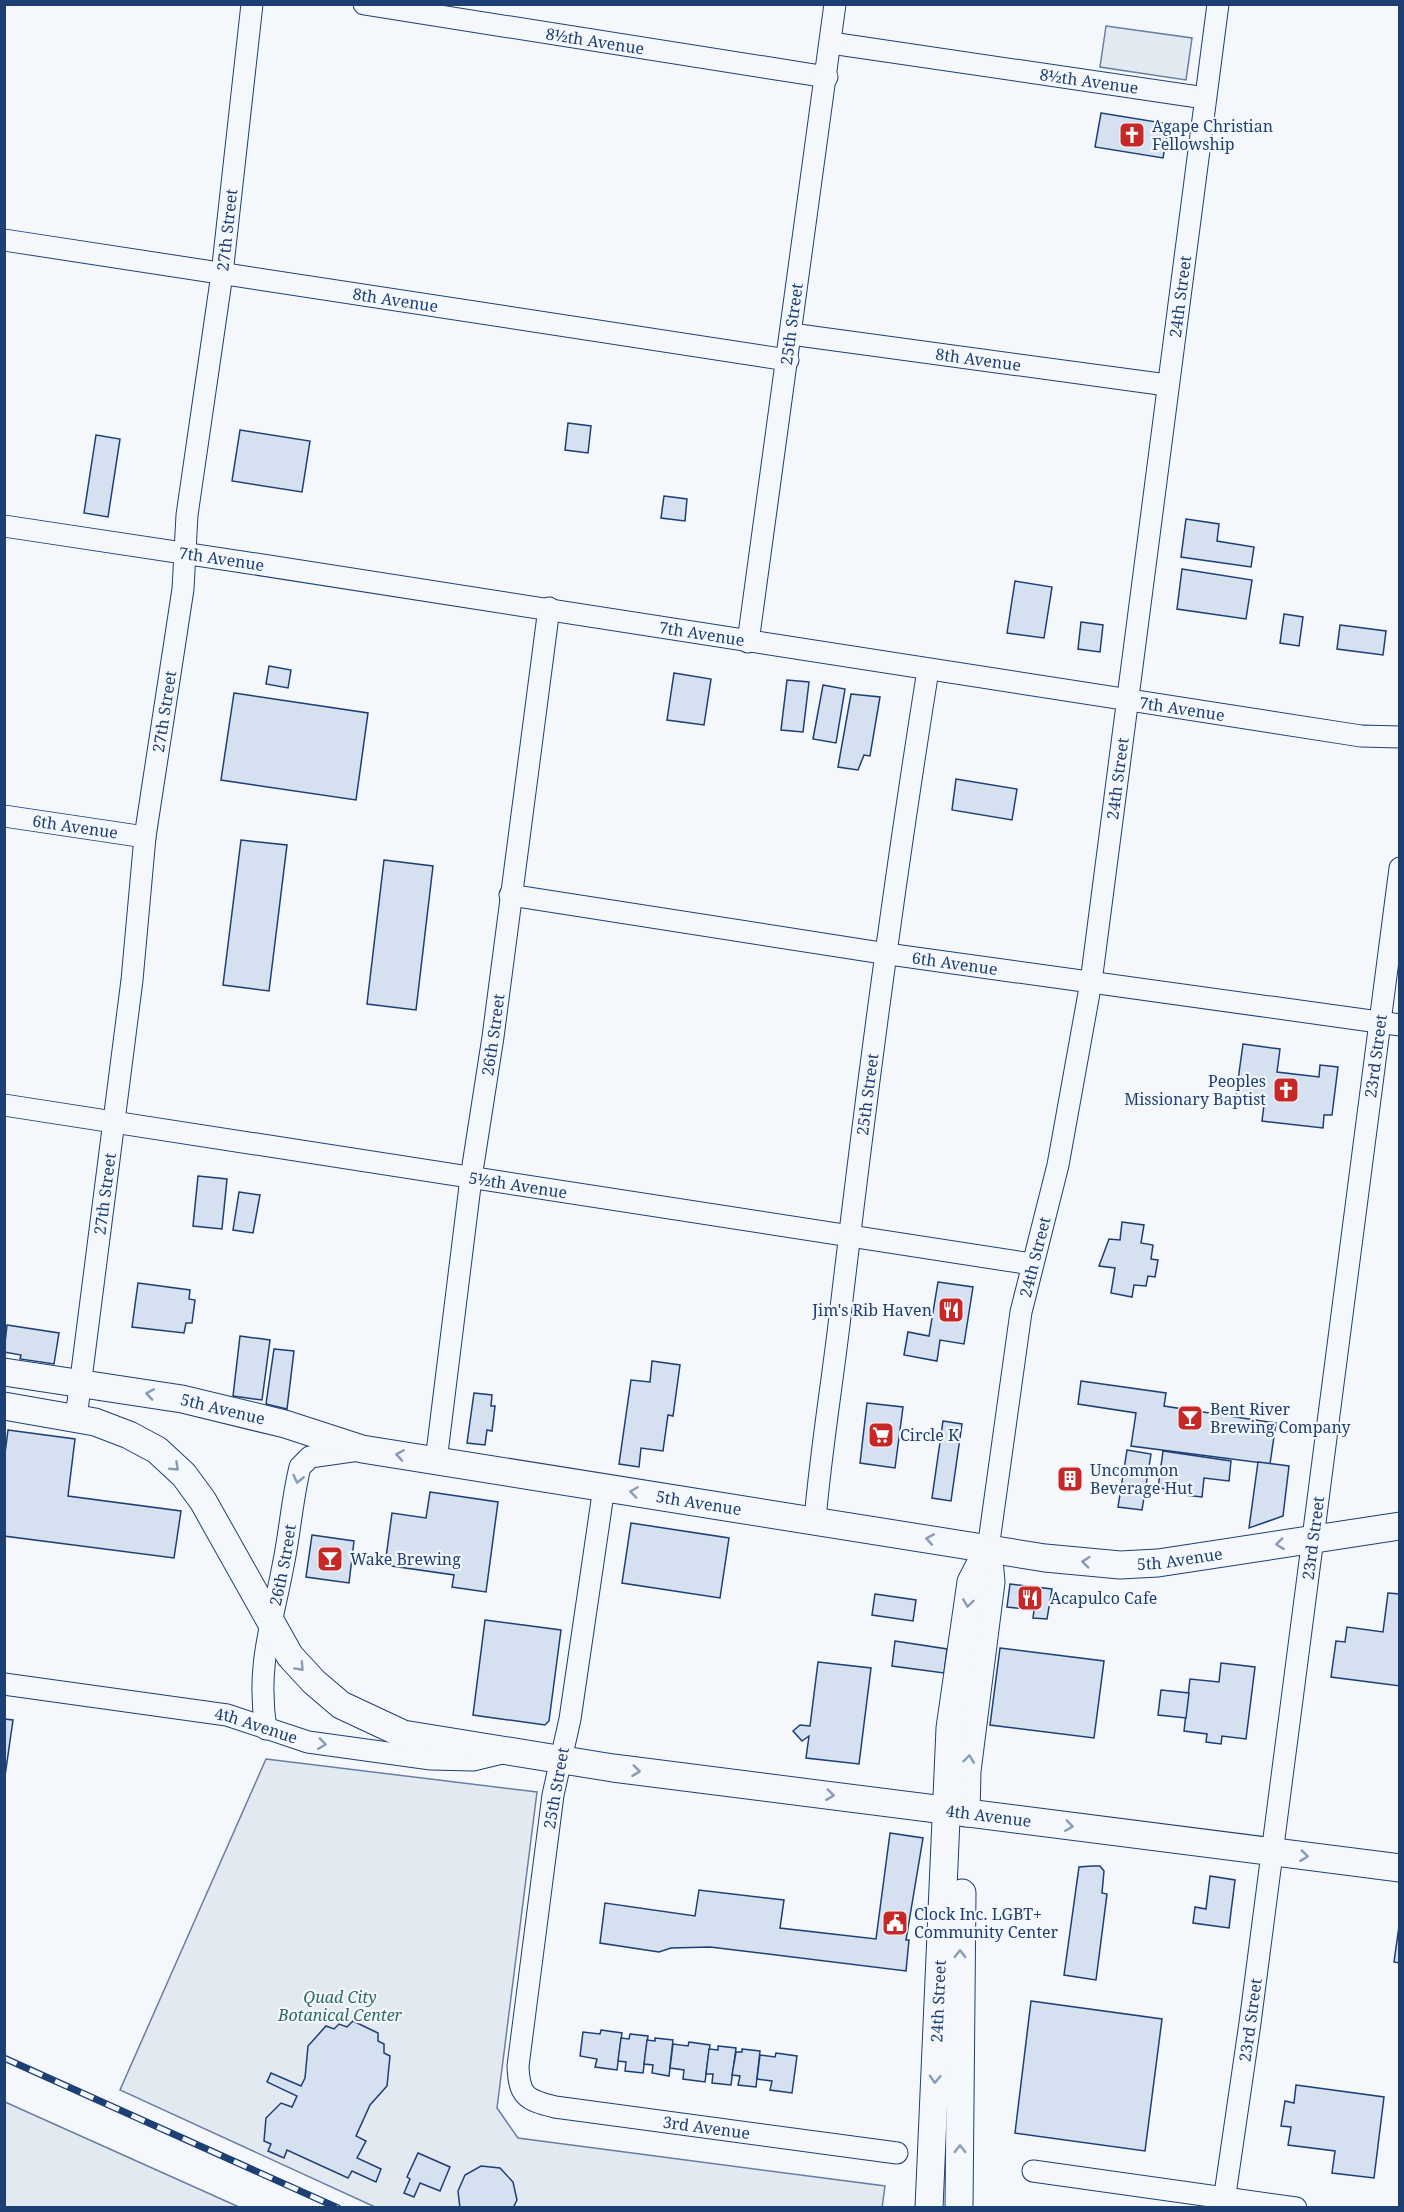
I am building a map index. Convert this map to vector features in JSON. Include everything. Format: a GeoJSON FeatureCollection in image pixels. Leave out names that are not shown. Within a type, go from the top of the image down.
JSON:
{"type":"FeatureCollection","features":[{"type":"Feature","properties":{"kind":"main road","name":"5th Avenue"},"geometry":{"type":"LineString","coordinates":[[4,1372],[182,1399],[285,1424],[362,1449],[988,1549],[1120,1565],[1182,1560],[1400,1526]]}},
{"type":"Feature","properties":{"kind":"main road"},"geometry":{"type":"LineString","coordinates":[[4,1406],[95,1422],[129,1435],[157,1450],[184,1475],[203,1501],[290,1656],[314,1682],[341,1705],[403,1734],[569,1761]]}},
{"type":"Feature","properties":{"kind":"main road","name":"24th Street"},"geometry":{"type":"LineString","coordinates":[[959,2208],[960,1976],[957,1811],[948,1758],[971,1582],[988,1549]]}},
{"type":"Feature","properties":{"kind":"main road","name":"4th Avenue"},"geometry":{"type":"LineString","coordinates":[[569,1761],[1400,1868]]}},
{"type":"Feature","properties":{"kind":"main road","name":"24th Street"},"geometry":{"type":"LineString","coordinates":[[929,2208],[957,1811]]}},
{"type":"Feature","properties":{"kind":"street","name":"27th Street"},"geometry":{"type":"LineString","coordinates":[[76,1418],[112,1122],[132,980],[145,837],[183,589],[184,552],[200,410],[222,274],[252,4]]}},
{"type":"Feature","properties":{"kind":"street","name":"8½th Avenue"},"geometry":{"type":"LineString","coordinates":[[364,4],[827,77]]}},
{"type":"Feature","properties":{"kind":"street","name":"25th Street"},"geometry":{"type":"LineString","coordinates":[[748,642],[827,77],[835,4]]}},
{"type":"Feature","properties":{"kind":"street","name":"24th Street"},"geometry":{"type":"LineString","coordinates":[[988,1549],[1021,1312],[1031,1264],[1058,1165],[1090,982],[1218,4]]}},
{"type":"Feature","properties":{"kind":"street","name":"8½th Avenue"},"geometry":{"type":"LineString","coordinates":[[831,43],[1204,98]]}},
{"type":"Feature","properties":{"kind":"street","name":"8th Avenue"},"geometry":{"type":"LineString","coordinates":[[4,240],[788,360]]}},
{"type":"Feature","properties":{"kind":"street","name":"8th Avenue"},"geometry":{"type":"LineString","coordinates":[[791,334],[1167,385]]}},
{"type":"Feature","properties":{"kind":"street","name":"7th Avenue"},"geometry":{"type":"LineString","coordinates":[[4,526],[549,608],[748,642],[1351,734],[1400,737]]}},
{"type":"Feature","properties":{"kind":"street","name":"26th Street"},"geometry":{"type":"LineString","coordinates":[[436,1461],[471,1178],[493,1037],[549,608]]}},
{"type":"Feature","properties":{"kind":"street","name":"25th Street"},"geometry":{"type":"LineString","coordinates":[[815,1520],[819,1467],[833,1379],[850,1236],[928,670]]}},
{"type":"Feature","properties":{"kind":"street","name":"6th Avenue"},"geometry":{"type":"LineString","coordinates":[[4,816],[145,837]]}},
{"type":"Feature","properties":{"kind":"street","name":"23rd Street"},"geometry":{"type":"LineString","coordinates":[[1224,2203],[1273,1852],[1313,1540],[1390,1024],[1400,868]]}},
{"type":"Feature","properties":{"kind":"street","name":"6th Avenue"},"geometry":{"type":"LineString","coordinates":[[510,896],[888,954],[1390,1024]]}},
{"type":"Feature","properties":{"kind":"street","name":"5½th Avenue"},"geometry":{"type":"LineString","coordinates":[[4,1105],[1031,1264]]}},
{"type":"Feature","properties":{"kind":"street","name":"26th Street"},"geometry":{"type":"LineString","coordinates":[[266,1729],[261,1697],[270,1620],[283,1567],[296,1484],[303,1461],[310,1457],[362,1449]]}},
{"type":"Feature","properties":{"kind":"street","name":"25th Street"},"geometry":{"type":"LineString","coordinates":[[521,2089],[518,2066],[553,1795],[569,1761],[570,1719],[604,1487]]}},
{"type":"Feature","properties":{"kind":"street","name":"4th Avenue"},"geometry":{"type":"LineString","coordinates":[[4,1684],[227,1715],[308,1742],[430,1759],[473,1760],[508,1752]]}},
{"type":"Feature","properties":{"kind":"street","name":"3rd Avenue"},"geometry":{"type":"LineString","coordinates":[[521,2089],[526,2098],[555,2107],[897,2153]]}},
{"type":"Feature","properties":{"kind":"street"},"geometry":{"type":"LineString","coordinates":[[1033,2171],[1224,2203],[1296,2208]]}},
{"type":"Feature","properties":{"kind":"green space"},"geometry":{"type":"Polygon","coordinates":[[[1106,26],[1192,38],[1186,80],[1100,67],[1106,26]]]}},
{"type":"Feature","properties":{"kind":"green space","name":"Quad City Botanical Center"},"geometry":{"type":"Polygon","coordinates":[[[266,1759],[537,1792],[497,2108],[518,2138],[885,2186],[882,2208],[375,2207],[120,2090],[266,1759]]]}},
{"type":"Feature","properties":{"kind":"green space"},"geometry":{"type":"Polygon","coordinates":[[[5,2102],[239,2207],[5,2207],[5,2102]]]}},
{"type":"Feature","properties":{"kind":"building","name":"Agape Christian Fellowship"},"geometry":{"type":"Polygon","coordinates":[[[1101,113],[1169,124],[1163,158],[1095,147],[1101,113]]]}},
{"type":"Feature","properties":{"kind":"building"},"geometry":{"type":"Polygon","coordinates":[[[568,423],[591,426],[588,453],[565,450],[568,423]]]}},
{"type":"Feature","properties":{"kind":"building"},"geometry":{"type":"Polygon","coordinates":[[[240,430],[310,441],[302,492],[232,481],[240,430]]]}},
{"type":"Feature","properties":{"kind":"building"},"geometry":{"type":"Polygon","coordinates":[[[96,435],[120,439],[108,517],[84,513],[96,435]]]}},
{"type":"Feature","properties":{"kind":"building"},"geometry":{"type":"Polygon","coordinates":[[[664,496],[687,499],[685,521],[661,518],[664,496]]]}},
{"type":"Feature","properties":{"kind":"building"},"geometry":{"type":"Polygon","coordinates":[[[1186,519],[1219,524],[1217,541],[1254,547],[1251,567],[1181,557],[1186,519]]]}},
{"type":"Feature","properties":{"kind":"building"},"geometry":{"type":"Polygon","coordinates":[[[1182,569],[1252,580],[1246,619],[1177,609],[1182,569]]]}},
{"type":"Feature","properties":{"kind":"building"},"geometry":{"type":"Polygon","coordinates":[[[1015,581],[1052,587],[1044,638],[1007,633],[1015,581]]]}},
{"type":"Feature","properties":{"kind":"building"},"geometry":{"type":"Polygon","coordinates":[[[1284,614],[1303,617],[1299,646],[1280,643],[1284,614]]]}},
{"type":"Feature","properties":{"kind":"building"},"geometry":{"type":"Polygon","coordinates":[[[1081,622],[1103,625],[1100,652],[1078,649],[1081,622]]]}},
{"type":"Feature","properties":{"kind":"building"},"geometry":{"type":"Polygon","coordinates":[[[1340,625],[1386,631],[1383,655],[1337,649],[1340,625]]]}},
{"type":"Feature","properties":{"kind":"building"},"geometry":{"type":"Polygon","coordinates":[[[269,666],[291,670],[288,688],[266,684],[269,666]]]}},
{"type":"Feature","properties":{"kind":"building"},"geometry":{"type":"Polygon","coordinates":[[[674,673],[711,679],[704,725],[667,720],[674,673]]]}},
{"type":"Feature","properties":{"kind":"building"},"geometry":{"type":"Polygon","coordinates":[[[787,680],[809,682],[803,732],[781,730],[787,680]]]}},
{"type":"Feature","properties":{"kind":"building"},"geometry":{"type":"Polygon","coordinates":[[[823,685],[845,689],[836,743],[813,739],[823,685]]]}},
{"type":"Feature","properties":{"kind":"building"},"geometry":{"type":"Polygon","coordinates":[[[234,693],[368,713],[356,800],[221,780],[234,693]]]}},
{"type":"Feature","properties":{"kind":"building"},"geometry":{"type":"Polygon","coordinates":[[[851,694],[880,697],[870,756],[864,755],[858,770],[838,767],[851,694]]]}},
{"type":"Feature","properties":{"kind":"building"},"geometry":{"type":"Polygon","coordinates":[[[956,779],[1017,789],[1012,820],[952,810],[956,779]]]}},
{"type":"Feature","properties":{"kind":"building"},"geometry":{"type":"Polygon","coordinates":[[[241,840],[287,845],[269,991],[223,985],[241,840]]]}},
{"type":"Feature","properties":{"kind":"building"},"geometry":{"type":"Polygon","coordinates":[[[384,860],[433,866],[416,1010],[367,1004],[384,860]]]}},
{"type":"Feature","properties":{"kind":"building","name":"Peoples Missionary Baptist"},"geometry":{"type":"Polygon","coordinates":[[[1243,1044],[1280,1049],[1277,1072],[1319,1077],[1320,1065],[1338,1067],[1332,1115],[1324,1115],[1323,1128],[1262,1121],[1264,1105],[1235,1102],[1243,1044]]]}},
{"type":"Feature","properties":{"kind":"building"},"geometry":{"type":"Polygon","coordinates":[[[198,1176],[227,1179],[222,1229],[193,1226],[198,1176]]]}},
{"type":"Feature","properties":{"kind":"building"},"geometry":{"type":"Polygon","coordinates":[[[239,1192],[260,1195],[253,1233],[233,1230],[239,1192]]]}},
{"type":"Feature","properties":{"kind":"building"},"geometry":{"type":"Polygon","coordinates":[[[1122,1222],[1144,1225],[1141,1243],[1153,1245],[1151,1259],[1158,1260],[1155,1277],[1148,1276],[1146,1286],[1134,1285],[1132,1297],[1111,1293],[1115,1268],[1099,1266],[1109,1239],[1120,1240],[1122,1222]]]}},
{"type":"Feature","properties":{"kind":"building","name":"Jim's Rib Haven"},"geometry":{"type":"Polygon","coordinates":[[[938,1282],[973,1287],[964,1344],[940,1340],[937,1361],[904,1355],[908,1332],[929,1336],[938,1282]]]}},
{"type":"Feature","properties":{"kind":"building"},"geometry":{"type":"Polygon","coordinates":[[[138,1283],[190,1290],[189,1299],[195,1300],[192,1323],[186,1323],[184,1333],[132,1327],[138,1283]]]}},
{"type":"Feature","properties":{"kind":"building"},"geometry":{"type":"Polygon","coordinates":[[[7,1325],[59,1333],[54,1364],[20,1359],[21,1355],[4,1352],[7,1325]]]}},
{"type":"Feature","properties":{"kind":"building"},"geometry":{"type":"Polygon","coordinates":[[[240,1336],[270,1340],[262,1400],[233,1396],[240,1336]]]}},
{"type":"Feature","properties":{"kind":"building"},"geometry":{"type":"Polygon","coordinates":[[[274,1349],[294,1351],[287,1409],[266,1404],[274,1349]]]}},
{"type":"Feature","properties":{"kind":"building"},"geometry":{"type":"Polygon","coordinates":[[[652,1361],[680,1365],[673,1416],[668,1415],[663,1451],[641,1448],[639,1467],[619,1464],[631,1380],[650,1382],[652,1361]]]}},
{"type":"Feature","properties":{"kind":"building","name":"Bent River Brewing Company"},"geometry":{"type":"Polygon","coordinates":[[[1081,1381],[1166,1393],[1164,1406],[1276,1423],[1270,1464],[1131,1446],[1136,1413],[1078,1404],[1081,1381]]]}},
{"type":"Feature","properties":{"kind":"building"},"geometry":{"type":"Polygon","coordinates":[[[474,1393],[492,1395],[491,1406],[495,1406],[492,1431],[487,1430],[485,1445],[467,1443],[474,1393]]]}},
{"type":"Feature","properties":{"kind":"building","name":"Circle K"},"geometry":{"type":"Polygon","coordinates":[[[867,1403],[903,1407],[895,1468],[860,1463],[867,1403]]]}},
{"type":"Feature","properties":{"kind":"building"},"geometry":{"type":"Polygon","coordinates":[[[943,1421],[962,1424],[951,1501],[932,1498],[943,1421]]]}},
{"type":"Feature","properties":{"kind":"building"},"geometry":{"type":"Polygon","coordinates":[[[8,1430],[75,1439],[68,1496],[181,1511],[174,1558],[4,1536],[4,1461],[8,1430]]]}},
{"type":"Feature","properties":{"kind":"building"},"geometry":{"type":"Polygon","coordinates":[[[1127,1450],[1151,1454],[1142,1510],[1118,1507],[1127,1450]]]}},
{"type":"Feature","properties":{"kind":"building"},"geometry":{"type":"Polygon","coordinates":[[[1163,1451],[1231,1461],[1229,1481],[1204,1478],[1202,1497],[1176,1494],[1177,1490],[1158,1488],[1163,1451]]]}},
{"type":"Feature","properties":{"kind":"building"},"geometry":{"type":"Polygon","coordinates":[[[1258,1462],[1289,1466],[1283,1516],[1249,1528],[1258,1462]]]}},
{"type":"Feature","properties":{"kind":"building","name":"Uncommon Beverage Hut"},"geometry":{"type":"Polygon","coordinates":[[[1076,1468],[1079,1489],[1065,1491],[1062,1470],[1076,1468]]]}},
{"type":"Feature","properties":{"kind":"building"},"geometry":{"type":"Polygon","coordinates":[[[430,1492],[498,1502],[486,1592],[452,1587],[454,1575],[385,1565],[392,1513],[426,1518],[430,1492]]]}},
{"type":"Feature","properties":{"kind":"building"},"geometry":{"type":"Polygon","coordinates":[[[631,1523],[729,1538],[720,1598],[622,1583],[631,1523]]]}},
{"type":"Feature","properties":{"kind":"building","name":"Wake Brewing"},"geometry":{"type":"Polygon","coordinates":[[[312,1535],[354,1541],[349,1583],[306,1577],[312,1535]]]}},
{"type":"Feature","properties":{"kind":"building","name":"Acapulco Cafe"},"geometry":{"type":"Polygon","coordinates":[[[1010,1584],[1052,1589],[1047,1619],[1033,1618],[1034,1610],[1007,1607],[1010,1584]]]}},
{"type":"Feature","properties":{"kind":"building"},"geometry":{"type":"Polygon","coordinates":[[[1388,1593],[1400,1594],[1400,1686],[1331,1677],[1336,1641],[1345,1642],[1347,1627],[1383,1632],[1388,1593]]]}},
{"type":"Feature","properties":{"kind":"building"},"geometry":{"type":"Polygon","coordinates":[[[875,1594],[916,1600],[913,1621],[872,1615],[875,1594]]]}},
{"type":"Feature","properties":{"kind":"building"},"geometry":{"type":"Polygon","coordinates":[[[485,1620],[561,1630],[549,1721],[545,1725],[473,1715],[485,1620]]]}},
{"type":"Feature","properties":{"kind":"building"},"geometry":{"type":"Polygon","coordinates":[[[895,1641],[947,1649],[944,1673],[892,1666],[895,1641]]]}},
{"type":"Feature","properties":{"kind":"building"},"geometry":{"type":"Polygon","coordinates":[[[1000,1648],[1104,1661],[1094,1738],[990,1725],[1000,1648]]]}},
{"type":"Feature","properties":{"kind":"building"},"geometry":{"type":"Polygon","coordinates":[[[818,1662],[871,1668],[859,1764],[806,1758],[809,1736],[802,1741],[793,1731],[800,1725],[810,1726],[818,1662]]]}},
{"type":"Feature","properties":{"kind":"building"},"geometry":{"type":"Polygon","coordinates":[[[1221,1663],[1255,1667],[1246,1739],[1222,1736],[1221,1744],[1206,1742],[1207,1734],[1184,1731],[1190,1679],[1219,1682],[1221,1663]]]}},
{"type":"Feature","properties":{"kind":"building"},"geometry":{"type":"Polygon","coordinates":[[[1161,1690],[1189,1693],[1186,1718],[1158,1715],[1161,1690]]]}},
{"type":"Feature","properties":{"kind":"building"},"geometry":{"type":"Polygon","coordinates":[[[4,1719],[13,1720],[4,1783],[4,1719]]]}},
{"type":"Feature","properties":{"kind":"building"},"geometry":{"type":"Polygon","coordinates":[[[890,1833],[923,1838],[906,1940],[909,1940],[906,1971],[710,1947],[671,1948],[659,1952],[600,1943],[605,1903],[695,1916],[699,1890],[784,1900],[780,1928],[876,1939],[890,1833]]]}},
{"type":"Feature","properties":{"kind":"building"},"geometry":{"type":"Polygon","coordinates":[[[1100,1866],[1104,1871],[1102,1893],[1107,1894],[1096,1980],[1064,1975],[1079,1867],[1100,1866]]]}},
{"type":"Feature","properties":{"kind":"building"},"geometry":{"type":"Polygon","coordinates":[[[1210,1876],[1235,1880],[1229,1928],[1193,1923],[1195,1907],[1206,1909],[1210,1876]]]}},
{"type":"Feature","properties":{"kind":"building"},"geometry":{"type":"Polygon","coordinates":[[[1400,1919],[1400,1963],[1394,1962],[1400,1919]]]}},
{"type":"Feature","properties":{"kind":"building"},"geometry":{"type":"Polygon","coordinates":[[[1031,2001],[1162,2019],[1145,2151],[1015,2133],[1031,2001]]]}},
{"type":"Feature","properties":{"kind":"building"},"geometry":{"type":"Polygon","coordinates":[[[353,2021],[378,2033],[378,2041],[384,2044],[384,2053],[390,2056],[387,2086],[370,2105],[356,2136],[366,2141],[357,2158],[381,2169],[376,2182],[352,2171],[348,2178],[287,2150],[284,2158],[268,2151],[271,2144],[264,2141],[266,2118],[281,2103],[292,2107],[297,2096],[267,2082],[271,2073],[301,2086],[305,2078],[308,2046],[326,2026],[334,2029],[339,2024],[347,2027],[353,2021]]]}},
{"type":"Feature","properties":{"kind":"building"},"geometry":{"type":"Polygon","coordinates":[[[601,2030],[622,2033],[617,2070],[595,2067],[597,2059],[580,2056],[583,2032],[600,2034],[601,2030]]]}},
{"type":"Feature","properties":{"kind":"building"},"geometry":{"type":"Polygon","coordinates":[[[630,2034],[648,2036],[643,2073],[625,2071],[626,2062],[618,2061],[621,2038],[629,2039],[630,2034]]]}},
{"type":"Feature","properties":{"kind":"building"},"geometry":{"type":"Polygon","coordinates":[[[655,2038],[673,2040],[669,2076],[652,2073],[653,2065],[644,2064],[647,2040],[655,2041],[655,2038]]]}},
{"type":"Feature","properties":{"kind":"building"},"geometry":{"type":"Polygon","coordinates":[[[689,2042],[710,2045],[705,2082],[683,2079],[684,2070],[670,2068],[673,2044],[688,2046],[689,2042]]]}},
{"type":"Feature","properties":{"kind":"building"},"geometry":{"type":"Polygon","coordinates":[[[718,2046],[736,2048],[731,2085],[712,2083],[713,2074],[706,2074],[709,2049],[718,2050],[718,2046]]]}},
{"type":"Feature","properties":{"kind":"building"},"geometry":{"type":"Polygon","coordinates":[[[742,2049],[760,2051],[756,2087],[738,2085],[740,2076],[732,2075],[736,2052],[742,2052],[742,2049]]]}},
{"type":"Feature","properties":{"kind":"building"},"geometry":{"type":"Polygon","coordinates":[[[776,2053],[797,2056],[792,2093],[770,2090],[772,2081],[757,2079],[760,2055],[775,2057],[776,2053]]]}},
{"type":"Feature","properties":{"kind":"building"},"geometry":{"type":"Polygon","coordinates":[[[1296,2085],[1384,2097],[1374,2178],[1332,2173],[1335,2151],[1288,2145],[1291,2127],[1281,2126],[1285,2101],[1294,2103],[1296,2085]]]}},
{"type":"Feature","properties":{"kind":"building"},"geometry":{"type":"Polygon","coordinates":[[[418,2153],[450,2167],[440,2191],[420,2183],[414,2197],[404,2193],[410,2179],[407,2177],[418,2153]]]}},
{"type":"Feature","properties":{"kind":"building"},"geometry":{"type":"Polygon","coordinates":[[[481,2166],[500,2168],[513,2182],[517,2200],[513,2208],[460,2208],[458,2191],[465,2175],[481,2166]]]}},
{"type":"Feature","properties":{"kind":"railway"},"geometry":{"type":"LineString","coordinates":[[4,2058],[338,2208]]}},
{"type":"Feature","properties":{"kind":"place","name":"Agape Christian Fellowship"},"geometry":{"type":"Point","coordinates":[1132,135]}},
{"type":"Feature","properties":{"kind":"place","name":"Peoples Missionary Baptist"},"geometry":{"type":"Point","coordinates":[1286,1090]}},
{"type":"Feature","properties":{"kind":"place","name":"Jim's Rib Haven"},"geometry":{"type":"Point","coordinates":[951,1310]}},
{"type":"Feature","properties":{"kind":"place","name":"Bent River Brewing Company"},"geometry":{"type":"Point","coordinates":[1190,1418]}},
{"type":"Feature","properties":{"kind":"place","name":"Circle K"},"geometry":{"type":"Point","coordinates":[881,1435]}},
{"type":"Feature","properties":{"kind":"place","name":"Uncommon Beverage Hut"},"geometry":{"type":"Point","coordinates":[1070,1479]}},
{"type":"Feature","properties":{"kind":"place","name":"Wake Brewing"},"geometry":{"type":"Point","coordinates":[330,1559]}},
{"type":"Feature","properties":{"kind":"place","name":"Acapulco Cafe"},"geometry":{"type":"Point","coordinates":[1030,1598]}},
{"type":"Feature","properties":{"kind":"place","name":"Clock Inc. LGBT+ Community Center"},"geometry":{"type":"Point","coordinates":[895,1923]}}]}
